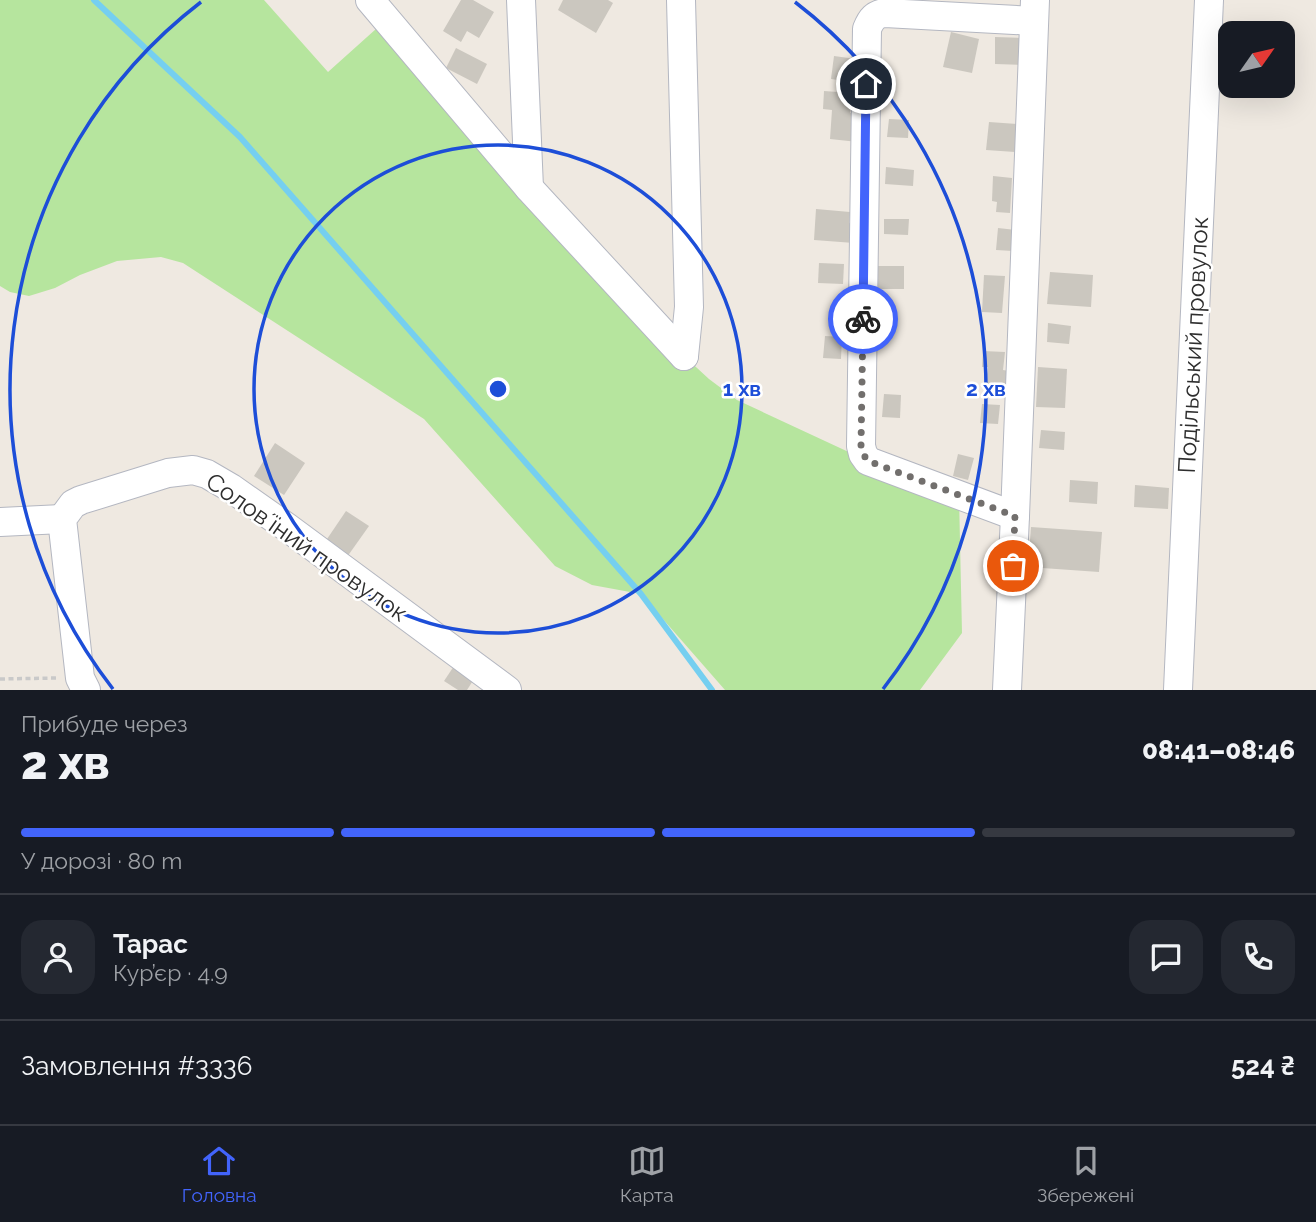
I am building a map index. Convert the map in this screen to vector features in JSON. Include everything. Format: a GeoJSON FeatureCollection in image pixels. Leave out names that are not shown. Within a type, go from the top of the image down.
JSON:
{"type":"FeatureCollection","features":[{"type":"Feature","properties":{"kind":"street"},"geometry":{"type":"LineString","coordinates":[[370,0],[529,188],[684,356],[689,307],[681,0]]}},
{"type":"Feature","properties":{"kind":"street"},"geometry":{"type":"LineString","coordinates":[[521,0],[529,188]]}},
{"type":"Feature","properties":{"kind":"street","name":"Подільський провулок"},"geometry":{"type":"LineString","coordinates":[[1178,690],[1209,0]]}},
{"type":"Feature","properties":{"kind":"street"},"geometry":{"type":"LineString","coordinates":[[1007,690],[1015,516],[1034,11],[876,14],[867,29],[863,454],[868,461],[1015,516]]}},
{"type":"Feature","properties":{"kind":"street","name":"Соловʼїний провулок"},"geometry":{"type":"LineString","coordinates":[[62,519],[73,505],[81,500],[168,473],[193,470],[207,474],[288,528],[507,690]]}},
{"type":"Feature","properties":{"kind":"street"},"geometry":{"type":"LineString","coordinates":[[0,522],[62,519],[83,684]]}},
{"type":"Feature","properties":{"kind":"path"},"geometry":{"type":"LineString","coordinates":[[0,679],[83,684]]}},
{"type":"Feature","properties":{"kind":"green space"},"geometry":{"type":"Polygon","coordinates":[[[0,0],[264,0],[328,72],[386,20],[684,356],[709,379],[737,400],[868,461],[959,496],[962,633],[920,690],[725,690],[641,594],[592,585],[555,566],[424,419],[183,263],[161,257],[117,261],[55,288],[29,296],[10,292],[0,286],[0,0]]]}},
{"type":"Feature","properties":{"kind":"building"},"geometry":{"type":"Polygon","coordinates":[[[461,0],[473,0],[494,12],[479,38],[467,31],[461,42],[443,31],[461,0]]]}},
{"type":"Feature","properties":{"kind":"building"},"geometry":{"type":"Polygon","coordinates":[[[563,0],[608,0],[613,3],[596,33],[558,10],[563,0]]]}},
{"type":"Feature","properties":{"kind":"building"},"geometry":{"type":"Polygon","coordinates":[[[951,32],[979,39],[972,73],[943,67],[951,32]]]}},
{"type":"Feature","properties":{"kind":"building"},"geometry":{"type":"Polygon","coordinates":[[[995,37],[1023,38],[1022,65],[995,64],[995,37]]]}},
{"type":"Feature","properties":{"kind":"building"},"geometry":{"type":"Polygon","coordinates":[[[456,48],[487,64],[477,84],[446,68],[456,48]]]}},
{"type":"Feature","properties":{"kind":"building"},"geometry":{"type":"Polygon","coordinates":[[[834,56],[856,59],[853,82],[831,79],[834,56]]]}},
{"type":"Feature","properties":{"kind":"building"},"geometry":{"type":"Polygon","coordinates":[[[824,91],[851,93],[850,113],[861,114],[858,142],[830,139],[832,110],[823,109],[824,91]]]}},
{"type":"Feature","properties":{"kind":"building"},"geometry":{"type":"Polygon","coordinates":[[[889,119],[909,120],[908,138],[887,137],[889,119]]]}},
{"type":"Feature","properties":{"kind":"building"},"geometry":{"type":"Polygon","coordinates":[[[989,122],[1017,124],[1015,152],[986,150],[989,122]]]}},
{"type":"Feature","properties":{"kind":"building"},"geometry":{"type":"Polygon","coordinates":[[[886,167],[914,170],[913,186],[885,184],[886,167]]]}},
{"type":"Feature","properties":{"kind":"building"},"geometry":{"type":"Polygon","coordinates":[[[993,176],[1012,178],[1010,213],[996,212],[997,202],[992,201],[993,176]]]}},
{"type":"Feature","properties":{"kind":"building"},"geometry":{"type":"Polygon","coordinates":[[[816,209],[850,212],[849,223],[855,224],[854,243],[814,240],[816,209]]]}},
{"type":"Feature","properties":{"kind":"building"},"geometry":{"type":"Polygon","coordinates":[[[884,219],[909,219],[908,235],[884,234],[884,219]]]}},
{"type":"Feature","properties":{"kind":"building"},"geometry":{"type":"Polygon","coordinates":[[[998,228],[1016,230],[1013,251],[996,250],[998,228]]]}},
{"type":"Feature","properties":{"kind":"building"},"geometry":{"type":"Polygon","coordinates":[[[819,263],[844,264],[843,284],[818,283],[819,263]]]}},
{"type":"Feature","properties":{"kind":"building"},"geometry":{"type":"Polygon","coordinates":[[[878,266],[904,266],[904,289],[878,289],[878,266]]]}},
{"type":"Feature","properties":{"kind":"building"},"geometry":{"type":"Polygon","coordinates":[[[1050,272],[1093,275],[1091,307],[1047,304],[1050,272]]]}},
{"type":"Feature","properties":{"kind":"building"},"geometry":{"type":"Polygon","coordinates":[[[984,275],[1005,276],[1002,313],[982,312],[984,275]]]}},
{"type":"Feature","properties":{"kind":"building"},"geometry":{"type":"Polygon","coordinates":[[[1048,323],[1071,326],[1069,344],[1047,342],[1048,323]]]}},
{"type":"Feature","properties":{"kind":"building"},"geometry":{"type":"Polygon","coordinates":[[[825,336],[842,337],[841,359],[823,358],[825,336]]]}},
{"type":"Feature","properties":{"kind":"building"},"geometry":{"type":"Polygon","coordinates":[[[983,351],[1005,352],[1003,370],[1009,371],[1008,389],[987,388],[988,367],[982,367],[983,351]]]}},
{"type":"Feature","properties":{"kind":"building"},"geometry":{"type":"Polygon","coordinates":[[[1038,367],[1067,369],[1065,408],[1036,407],[1038,367]]]}},
{"type":"Feature","properties":{"kind":"building"},"geometry":{"type":"Polygon","coordinates":[[[884,394],[901,395],[900,418],[882,417],[884,394]]]}},
{"type":"Feature","properties":{"kind":"building"},"geometry":{"type":"Polygon","coordinates":[[[982,404],[1000,405],[998,424],[980,423],[982,404]]]}},
{"type":"Feature","properties":{"kind":"building"},"geometry":{"type":"Polygon","coordinates":[[[1041,430],[1065,432],[1064,450],[1039,448],[1041,430]]]}},
{"type":"Feature","properties":{"kind":"building"},"geometry":{"type":"Polygon","coordinates":[[[275,443],[305,463],[284,495],[254,476],[275,443]]]}},
{"type":"Feature","properties":{"kind":"building"},"geometry":{"type":"Polygon","coordinates":[[[958,454],[974,458],[968,480],[953,476],[958,454]]]}},
{"type":"Feature","properties":{"kind":"building"},"geometry":{"type":"Polygon","coordinates":[[[1070,480],[1098,482],[1097,504],[1069,502],[1070,480]]]}},
{"type":"Feature","properties":{"kind":"building"},"geometry":{"type":"Polygon","coordinates":[[[1135,485],[1169,488],[1168,509],[1134,507],[1135,485]]]}},
{"type":"Feature","properties":{"kind":"building"},"geometry":{"type":"Polygon","coordinates":[[[346,511],[369,526],[347,557],[325,542],[346,511]]]}},
{"type":"Feature","properties":{"kind":"building"},"geometry":{"type":"Polygon","coordinates":[[[1031,527],[1102,532],[1099,572],[1028,567],[1031,527]]]}},
{"type":"Feature","properties":{"kind":"building"},"geometry":{"type":"Polygon","coordinates":[[[454,666],[474,679],[467,690],[458,690],[444,681],[454,666]]]}},
{"type":"Feature","properties":{"kind":"waterway"},"geometry":{"type":"LineString","coordinates":[[94,0],[240,137],[641,594],[712,690]]}},
{"type":"Feature","properties":{"kind":"way so far"},"geometry":{"type":"LineString","coordinates":[[863,319],[863,454],[868,461],[1015,516],[1013,566]]}},
{"type":"Feature","properties":{"kind":"route"},"geometry":{"type":"LineString","coordinates":[[863,319],[866,84]]}}]}
